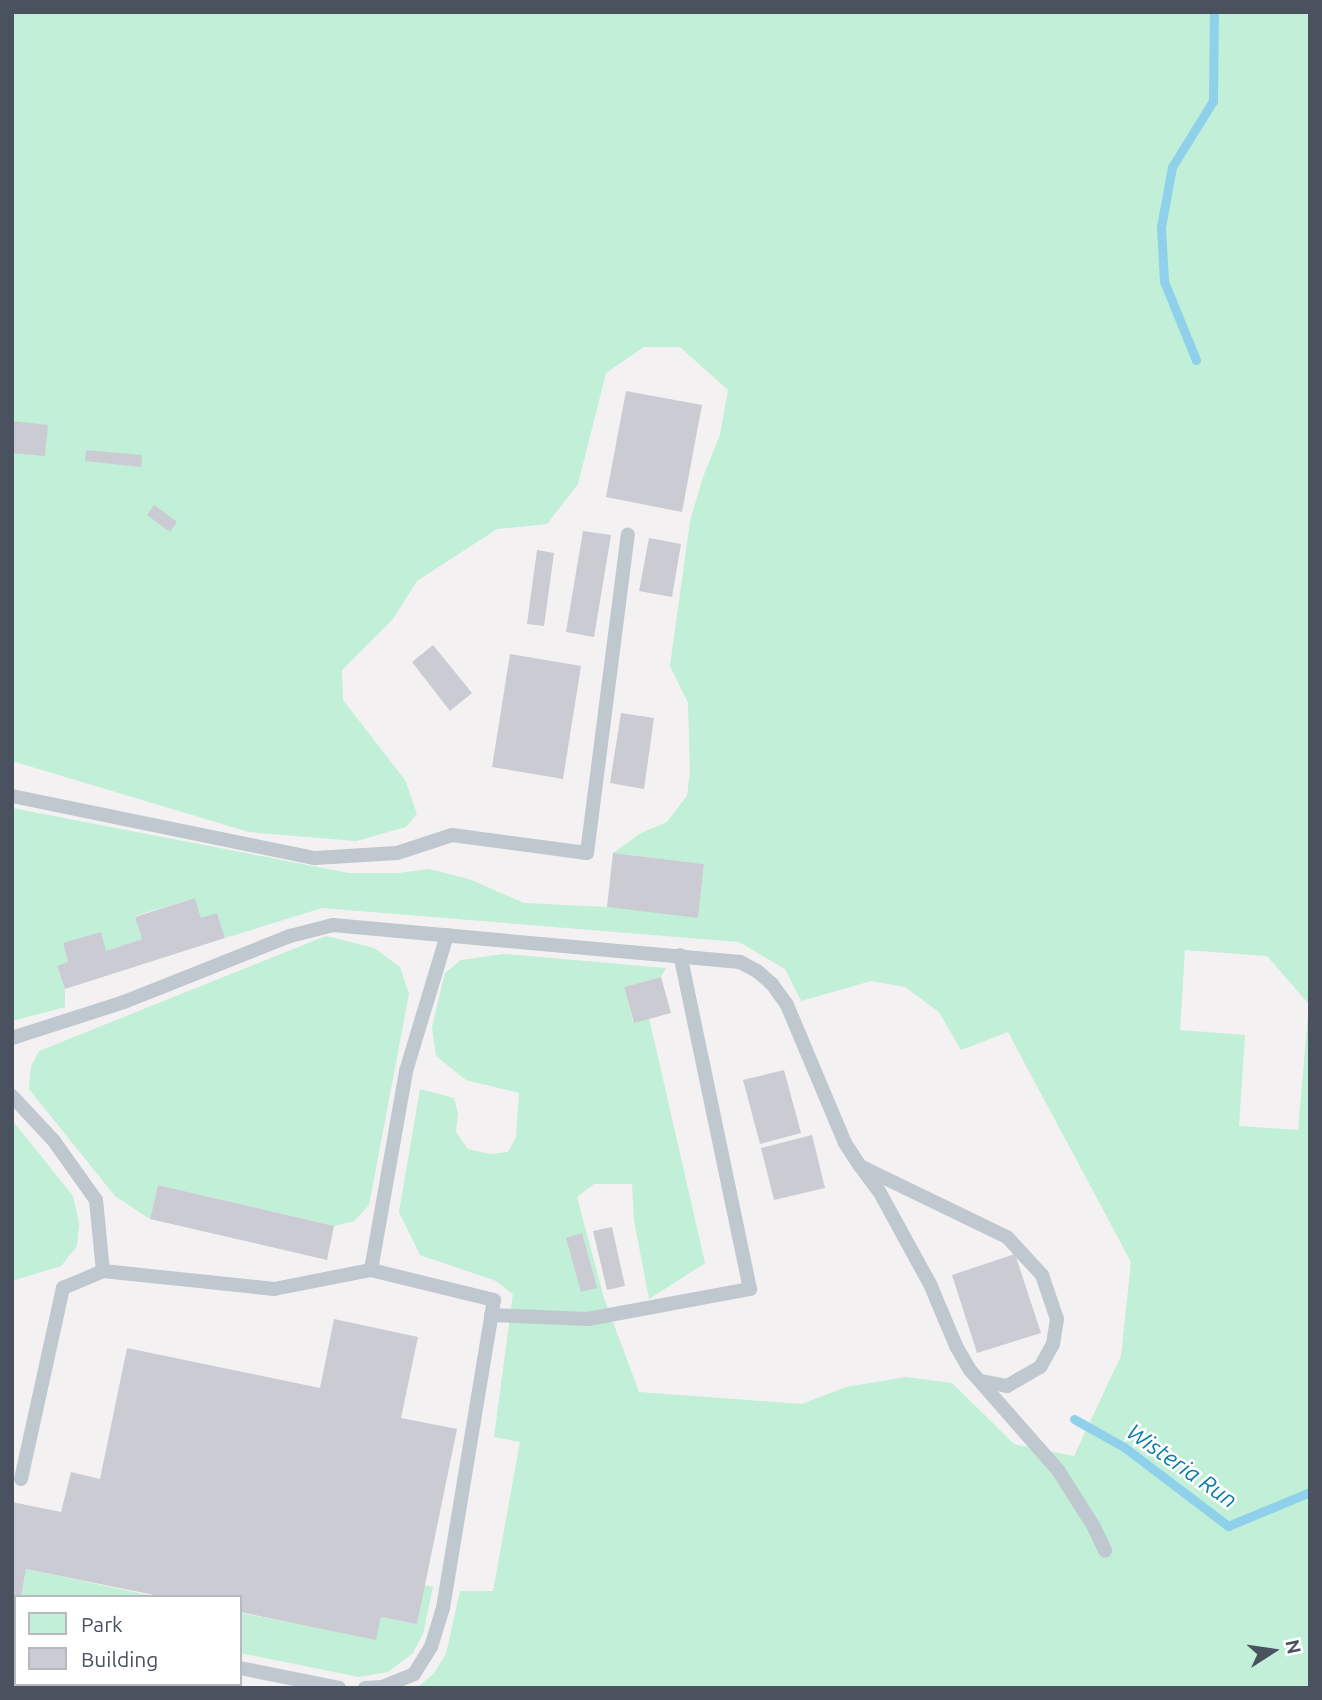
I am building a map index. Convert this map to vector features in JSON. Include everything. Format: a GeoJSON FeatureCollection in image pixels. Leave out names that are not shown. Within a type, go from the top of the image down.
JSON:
{"type":"FeatureCollection","features":[{"type":"Feature","properties":{"kind":"lane"},"geometry":{"type":"LineString","coordinates":[[12,796],[315,858],[397,853],[452,835],[587,853],[628,535]]}},
{"type":"Feature","properties":{"kind":"lane"},"geometry":{"type":"LineString","coordinates":[[12,1038],[124,1002],[290,936],[333,925],[740,962],[757,971],[772,984],[787,1005],[845,1143],[879,1191],[930,1284],[956,1346],[981,1381],[1058,1470],[1094,1527],[1105,1551]]}},
{"type":"Feature","properties":{"kind":"lane"},"geometry":{"type":"LineString","coordinates":[[371,1270],[406,1070],[447,935]]}},
{"type":"Feature","properties":{"kind":"lane"},"geometry":{"type":"LineString","coordinates":[[491,1315],[588,1319],[750,1289],[680,955]]}},
{"type":"Feature","properties":{"kind":"lane"},"geometry":{"type":"LineString","coordinates":[[12,1097],[54,1141],[96,1200],[103,1271]]}},
{"type":"Feature","properties":{"kind":"lane"},"geometry":{"type":"LineString","coordinates":[[860,1166],[1007,1237],[1042,1275],[1057,1319],[1053,1344],[1040,1367],[1007,1386],[981,1381]]}},
{"type":"Feature","properties":{"kind":"lane"},"geometry":{"type":"LineString","coordinates":[[21,1479],[63,1288],[103,1271],[274,1289],[371,1270],[494,1300],[443,1608],[431,1647],[414,1674],[382,1687],[365,1688]]}},
{"type":"Feature","properties":{"kind":"lane"},"geometry":{"type":"LineString","coordinates":[[242,1668],[339,1688]]}},
{"type":"Feature","properties":{"kind":"green space"},"geometry":{"type":"Polygon","coordinates":[[[12,12],[1310,12],[1310,1688],[417,1688],[434,1673],[446,1654],[460,1591],[493,1591],[520,1442],[494,1437],[513,1294],[496,1281],[420,1255],[399,1212],[420,1089],[454,1098],[458,1113],[456,1132],[468,1149],[490,1154],[508,1152],[516,1137],[519,1093],[466,1080],[436,1056],[432,1027],[445,973],[461,960],[504,954],[666,968],[661,977],[624,987],[633,1022],[649,1018],[705,1263],[649,1299],[634,1220],[632,1184],[594,1184],[577,1197],[604,1298],[639,1392],[802,1404],[846,1387],[906,1377],[952,1383],[1014,1444],[1074,1456],[1121,1356],[1131,1262],[1008,1032],[961,1050],[939,1012],[905,987],[871,981],[801,1001],[785,969],[739,942],[322,908],[225,938],[217,914],[201,918],[195,898],[135,916],[142,939],[106,951],[63,943],[68,962],[57,967],[65,989],[65,1007],[12,1021],[12,808],[349,873],[399,873],[429,869],[469,879],[524,903],[607,907],[698,917],[704,864],[613,853],[641,833],[667,822],[687,796],[690,771],[688,703],[670,666],[690,521],[703,477],[720,435],[728,390],[680,347],[644,347],[606,373],[578,484],[547,524],[497,529],[417,581],[393,619],[342,670],[343,700],[405,780],[417,814],[406,827],[356,841],[249,832],[12,761],[12,12]],[[1185,950],[1180,1030],[1245,1035],[1239,1126],[1298,1130],[1309,1004],[1267,956],[1185,950]]]}},
{"type":"Feature","properties":{"kind":"green space"},"geometry":{"type":"Polygon","coordinates":[[[326,936],[374,948],[400,967],[409,994],[369,1205],[354,1221],[334,1226],[158,1185],[150,1219],[115,1196],[29,1089],[31,1066],[39,1051],[326,936]]]}},
{"type":"Feature","properties":{"kind":"green space"},"geometry":{"type":"Polygon","coordinates":[[[12,1120],[73,1196],[79,1223],[77,1246],[61,1266],[12,1281],[12,1120]]]}},
{"type":"Feature","properties":{"kind":"green space"},"geometry":{"type":"Polygon","coordinates":[[[26,1569],[149,1595],[21,1595],[26,1569]]]}},
{"type":"Feature","properties":{"kind":"green space"},"geometry":{"type":"Polygon","coordinates":[[[424,1585],[433,1587],[423,1634],[413,1653],[388,1672],[359,1677],[242,1653],[242,1613],[376,1639],[381,1617],[417,1624],[424,1585]]]}},
{"type":"Feature","properties":{"kind":"building"},"geometry":{"type":"Polygon","coordinates":[[[626,391],[702,405],[682,512],[606,497],[626,391]]]}},
{"type":"Feature","properties":{"kind":"building"},"geometry":{"type":"Polygon","coordinates":[[[12,421],[48,425],[45,456],[12,453],[12,421]]]}},
{"type":"Feature","properties":{"kind":"building"},"geometry":{"type":"Polygon","coordinates":[[[86,450],[142,455],[141,467],[85,461],[86,450]]]}},
{"type":"Feature","properties":{"kind":"building"},"geometry":{"type":"Polygon","coordinates":[[[154,505],[177,522],[170,532],[147,515],[154,505]]]}},
{"type":"Feature","properties":{"kind":"building"},"geometry":{"type":"Polygon","coordinates":[[[583,531],[611,535],[594,637],[566,632],[583,531]]]}},
{"type":"Feature","properties":{"kind":"building"},"geometry":{"type":"Polygon","coordinates":[[[649,538],[681,544],[672,597],[639,591],[649,538]]]}},
{"type":"Feature","properties":{"kind":"building"},"geometry":{"type":"Polygon","coordinates":[[[537,550],[554,553],[544,626],[527,624],[537,550]]]}},
{"type":"Feature","properties":{"kind":"building"},"geometry":{"type":"Polygon","coordinates":[[[433,645],[472,693],[450,711],[412,662],[433,645]]]}},
{"type":"Feature","properties":{"kind":"building"},"geometry":{"type":"Polygon","coordinates":[[[510,654],[581,666],[563,779],[492,767],[510,654]]]}},
{"type":"Feature","properties":{"kind":"building"},"geometry":{"type":"Polygon","coordinates":[[[621,713],[654,718],[644,789],[610,783],[621,713]]]}},
{"type":"Feature","properties":{"kind":"building"},"geometry":{"type":"Polygon","coordinates":[[[613,853],[704,864],[698,918],[607,907],[613,853]]]}},
{"type":"Feature","properties":{"kind":"building"},"geometry":{"type":"Polygon","coordinates":[[[195,898],[201,918],[217,913],[225,938],[65,989],[57,966],[68,962],[63,943],[101,932],[106,951],[142,939],[135,917],[195,898]]]}},
{"type":"Feature","properties":{"kind":"building"},"geometry":{"type":"Polygon","coordinates":[[[661,977],[671,1013],[634,1023],[624,987],[661,977]]]}},
{"type":"Feature","properties":{"kind":"building"},"geometry":{"type":"Polygon","coordinates":[[[784,1070],[801,1133],[760,1144],[743,1080],[784,1070]]]}},
{"type":"Feature","properties":{"kind":"building"},"geometry":{"type":"Polygon","coordinates":[[[812,1135],[825,1188],[774,1200],[761,1148],[812,1135]]]}},
{"type":"Feature","properties":{"kind":"building"},"geometry":{"type":"Polygon","coordinates":[[[158,1185],[334,1226],[327,1260],[150,1219],[158,1185]]]}},
{"type":"Feature","properties":{"kind":"building"},"geometry":{"type":"Polygon","coordinates":[[[612,1227],[625,1286],[607,1290],[593,1231],[612,1227]]]}},
{"type":"Feature","properties":{"kind":"building"},"geometry":{"type":"Polygon","coordinates":[[[582,1233],[597,1288],[581,1292],[566,1238],[582,1233]]]}},
{"type":"Feature","properties":{"kind":"building"},"geometry":{"type":"Polygon","coordinates":[[[1015,1254],[1041,1333],[977,1353],[952,1275],[1015,1254]]]}},
{"type":"Feature","properties":{"kind":"building"},"geometry":{"type":"Polygon","coordinates":[[[334,1319],[418,1337],[401,1418],[457,1429],[417,1624],[381,1617],[376,1640],[242,1612],[242,1595],[154,1595],[26,1569],[21,1595],[14,1595],[14,1686],[12,1688],[12,1502],[61,1512],[71,1472],[100,1479],[127,1348],[320,1388],[334,1319]]]}},
{"type":"Feature","properties":{"kind":"waterway"},"geometry":{"type":"LineString","coordinates":[[1196,360],[1164,281],[1161,227],[1172,167],[1213,101],[1214,12]]}},
{"type":"Feature","properties":{"kind":"waterway","name":"Wisteria Run"},"geometry":{"type":"LineString","coordinates":[[1074,1419],[1124,1447],[1228,1526],[1310,1492]]}}]}
